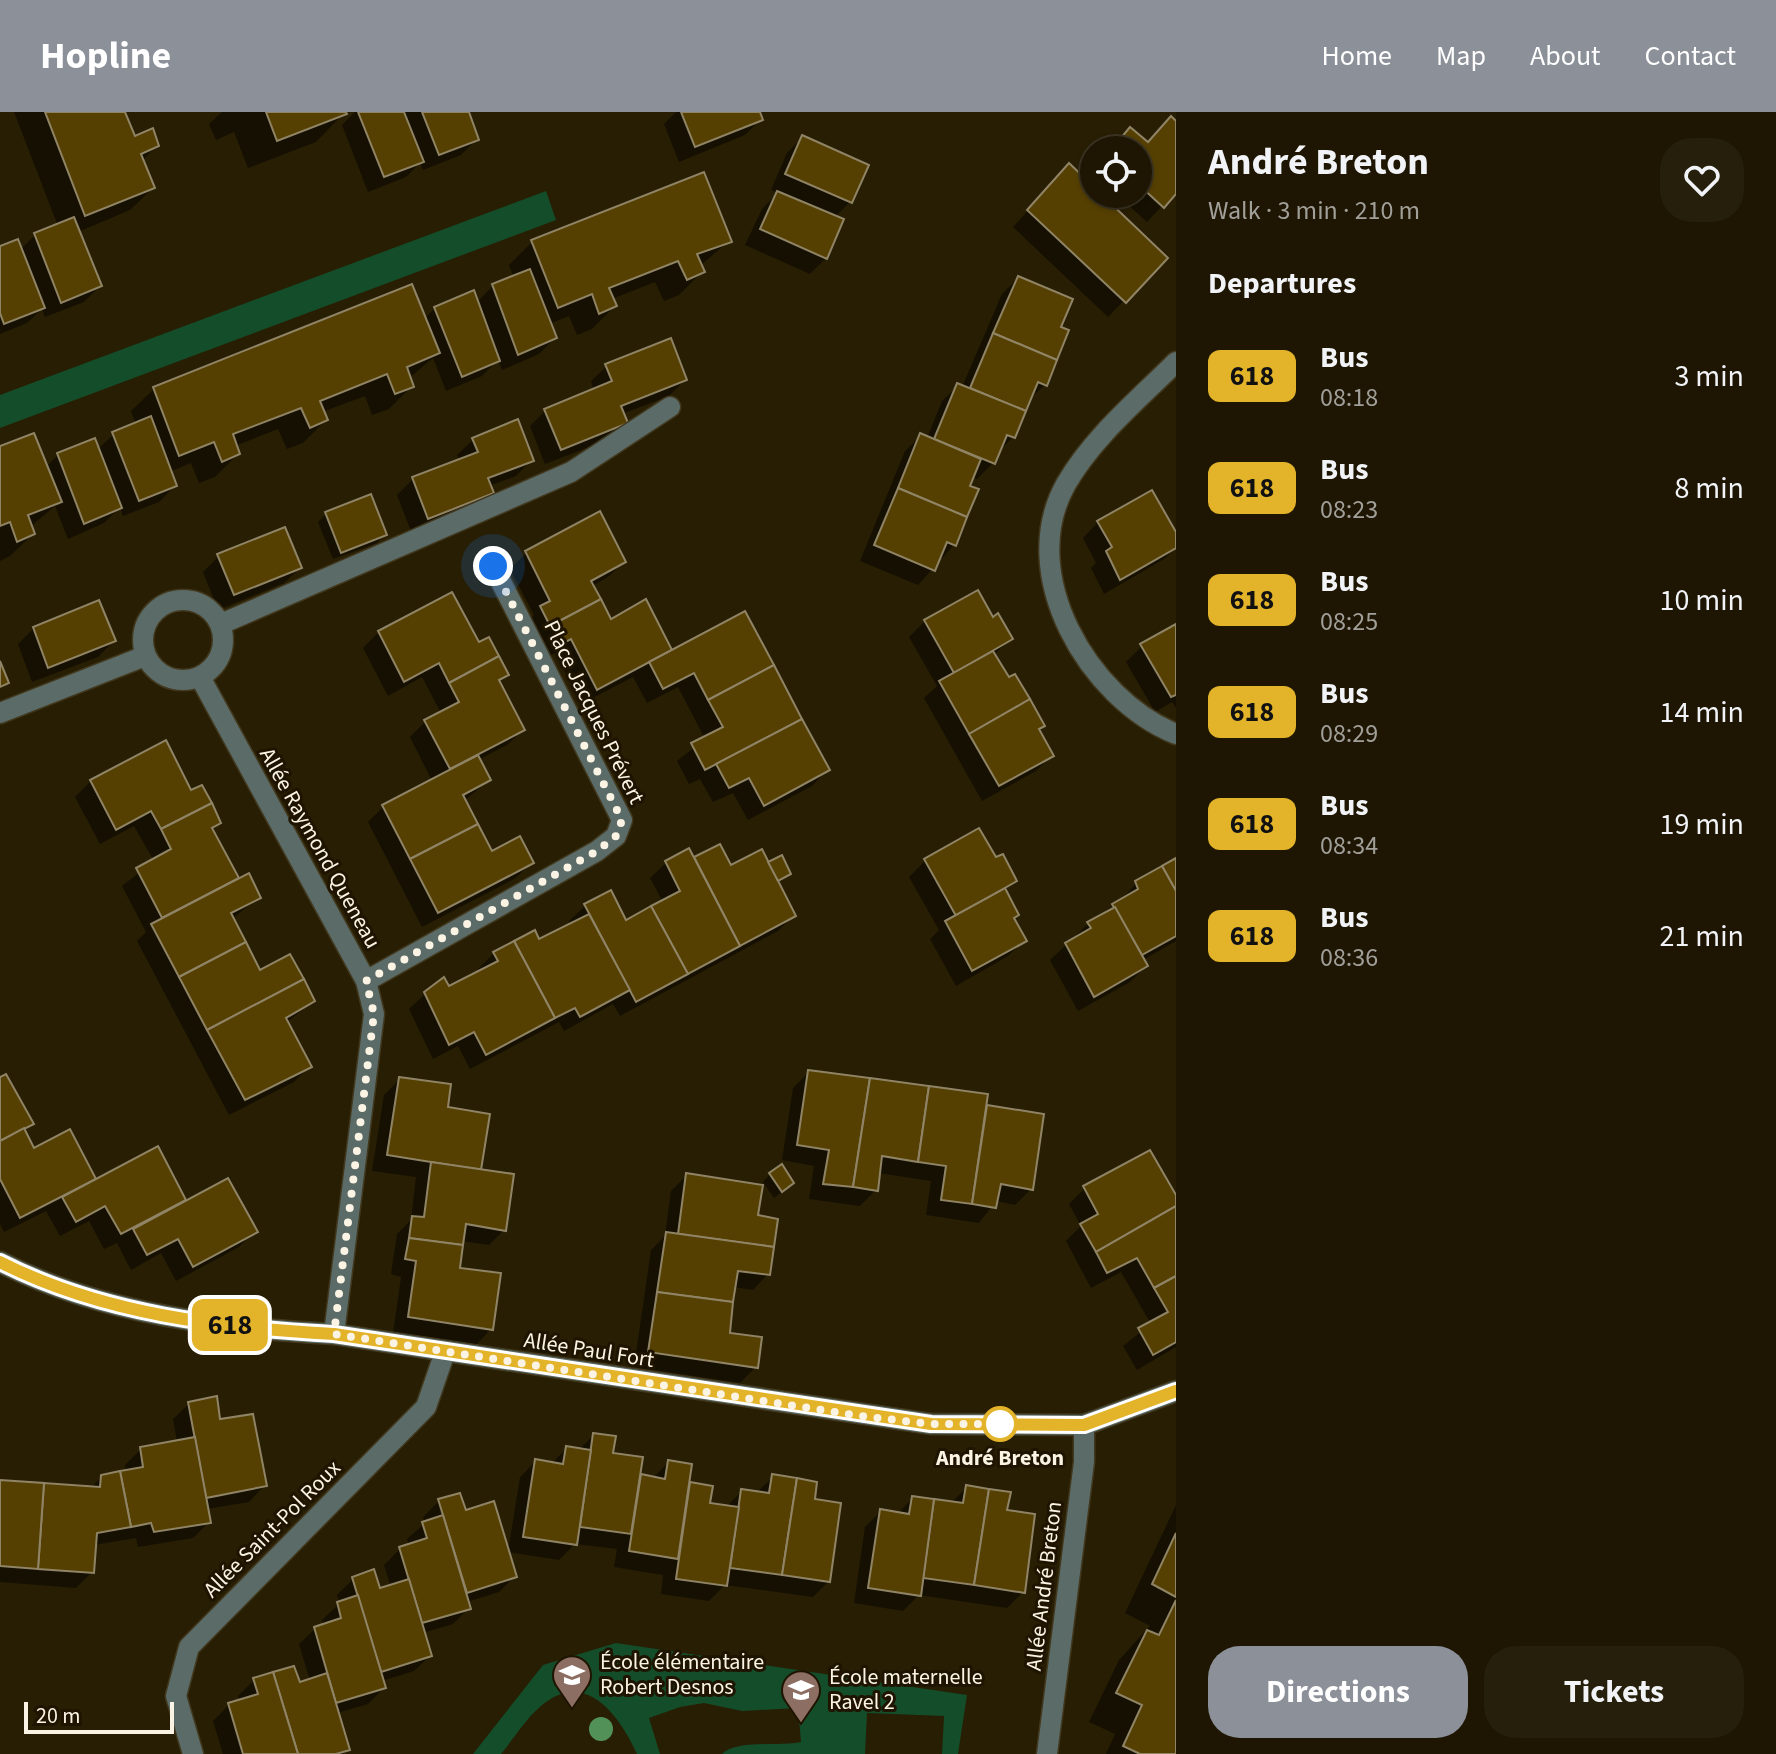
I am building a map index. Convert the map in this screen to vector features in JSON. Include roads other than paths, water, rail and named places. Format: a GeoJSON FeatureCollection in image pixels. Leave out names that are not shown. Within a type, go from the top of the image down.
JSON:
{"type":"FeatureCollection","features":[{"type":"Feature","properties":{"kind":"street"},"geometry":{"type":"LineString","coordinates":[[1176,362],[1084,457],[1065,487],[1051,524],[1052,562],[1059,599],[1097,676],[1121,702],[1151,724],[1176,734]]}},
{"type":"Feature","properties":{"kind":"street"},"geometry":{"type":"LineString","coordinates":[[221,624],[571,472],[670,407]]}},
{"type":"Feature","properties":{"kind":"street","name":"Place Jacques Prévert"},"geometry":{"type":"LineString","coordinates":[[366,981],[597,851],[616,836],[622,820],[493,566]]}},
{"type":"Feature","properties":{"kind":"street"},"geometry":{"type":"LineString","coordinates":[[190,600],[210,609],[221,624],[224,645],[215,666],[200,677],[180,681],[156,671],[145,656],[143,634],[152,615],[168,602],[190,600]]}},
{"type":"Feature","properties":{"kind":"street"},"geometry":{"type":"LineString","coordinates":[[0,713],[145,656]]}},
{"type":"Feature","properties":{"kind":"street","name":"Allée Raymond Queneau"},"geometry":{"type":"LineString","coordinates":[[200,677],[366,981],[374,1014],[334,1334]]}},
{"type":"Feature","properties":{"kind":"street","name":"Allée Paul Fort"},"geometry":{"type":"LineString","coordinates":[[0,1262],[47,1286],[95,1302],[257,1330],[334,1334],[931,1424],[1084,1425],[1176,1391]]}},
{"type":"Feature","properties":{"kind":"street","name":"Allée Saint-Pol Roux"},"geometry":{"type":"LineString","coordinates":[[193,1754],[176,1696],[189,1647],[426,1407],[445,1352]]}},
{"type":"Feature","properties":{"kind":"street","name":"Allée André Breton"},"geometry":{"type":"LineString","coordinates":[[1047,1754],[1084,1462],[1084,1425]]}},
{"type":"Feature","properties":{"kind":"place","name":"André Breton"},"geometry":{"type":"Point","coordinates":[1000,1424]}},
{"type":"Feature","properties":{"kind":"place","name":"École élémentaire Robert Desnos"},"geometry":{"type":"Point","coordinates":[572,1709]}},
{"type":"Feature","properties":{"kind":"place","name":"École maternelle Ravel 2"},"geometry":{"type":"Point","coordinates":[801,1724]}}]}
